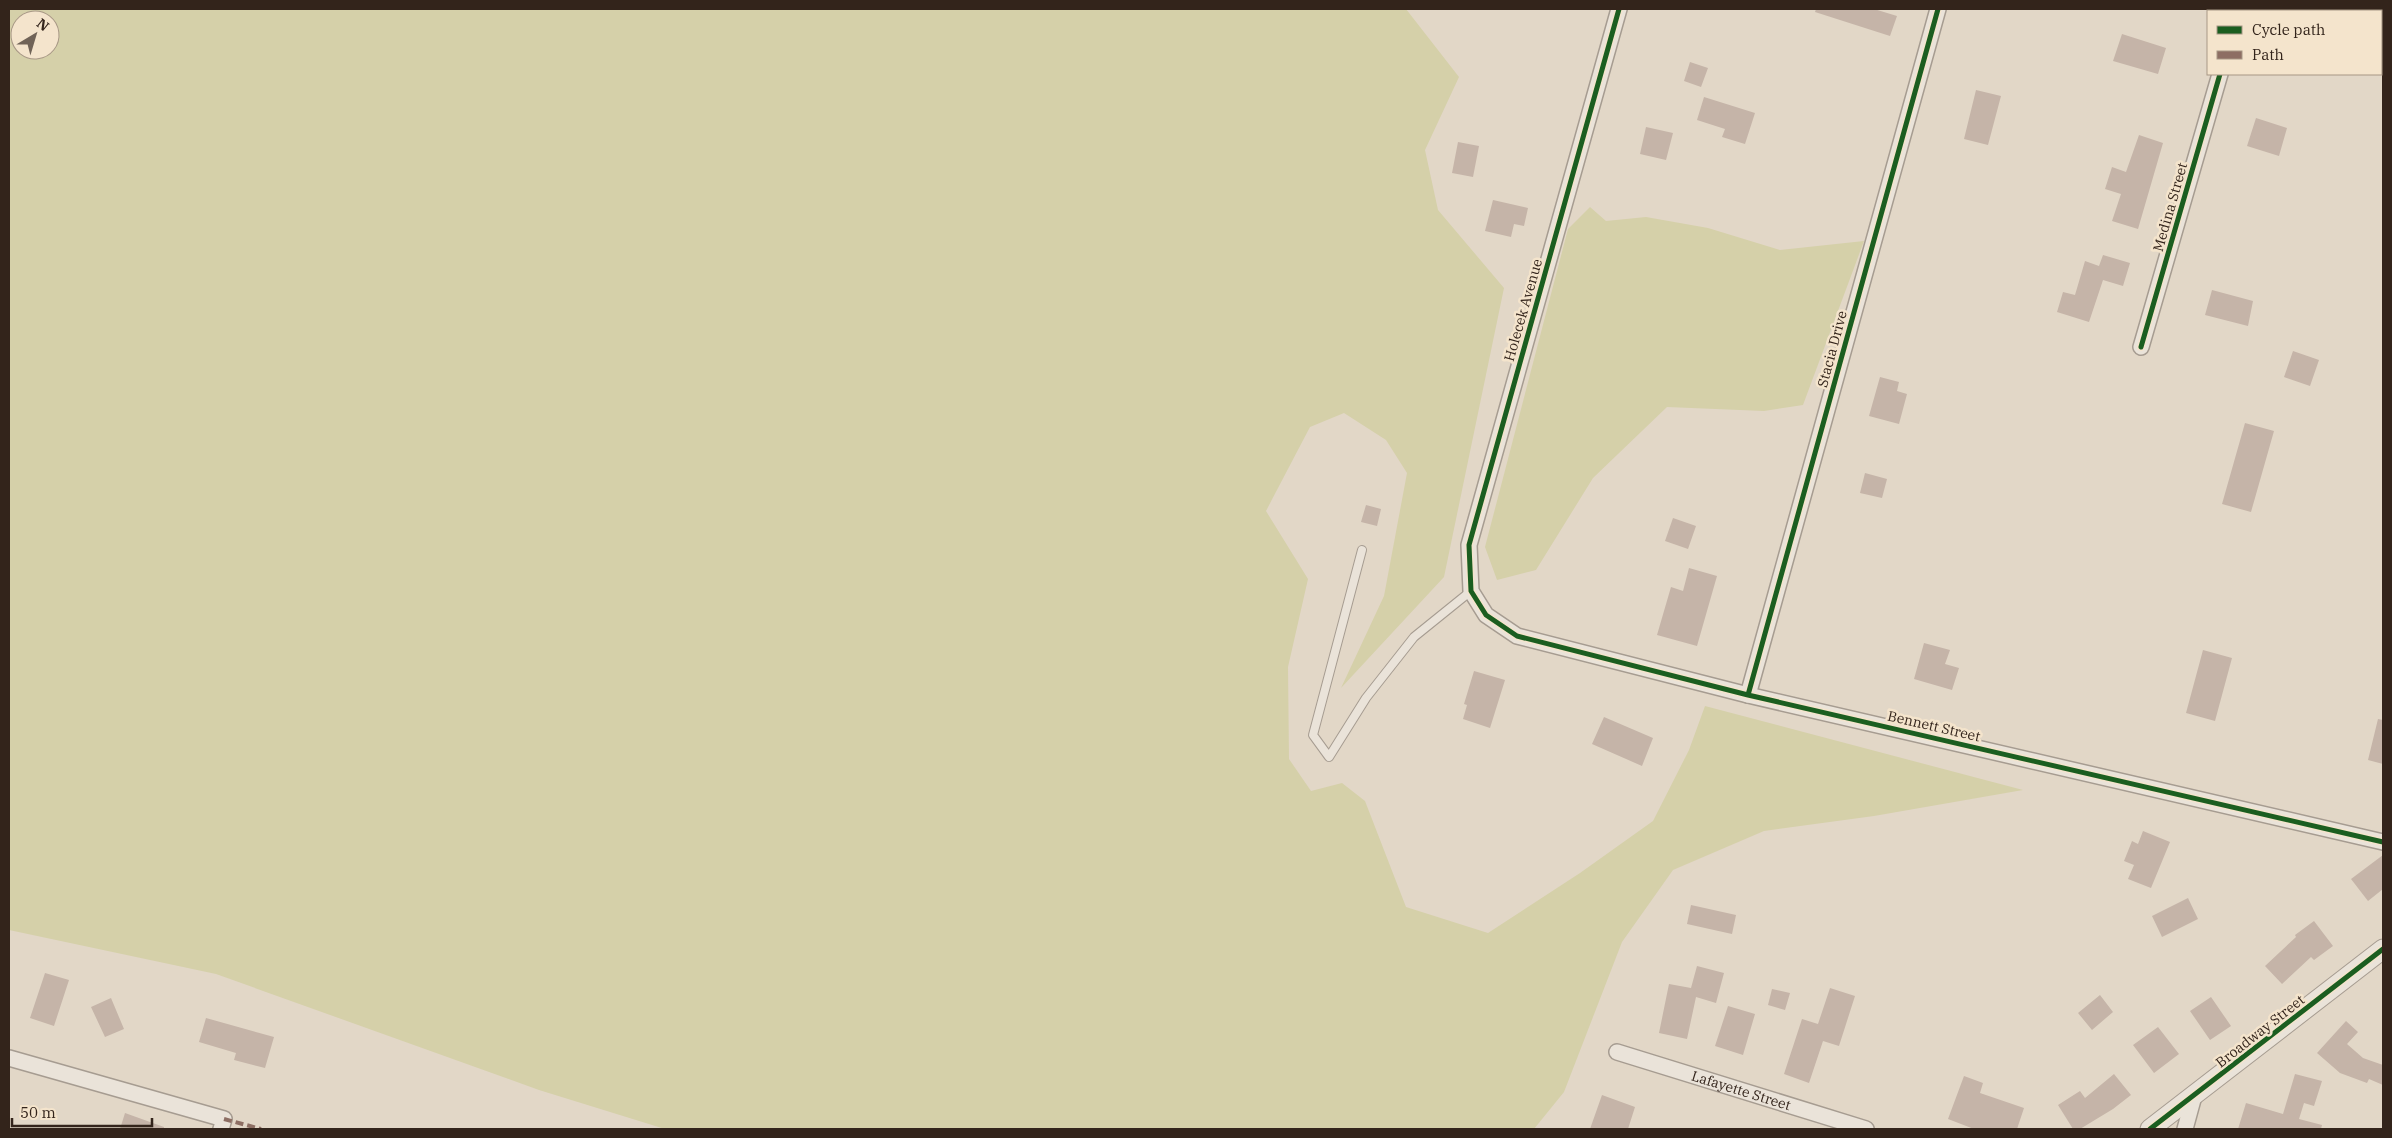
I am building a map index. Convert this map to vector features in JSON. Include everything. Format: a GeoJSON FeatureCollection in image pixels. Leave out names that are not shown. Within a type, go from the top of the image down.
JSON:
{"type":"FeatureCollection","features":[{"type":"Feature","properties":{"kind":"street","name":"Holecek Avenue"},"geometry":{"type":"LineString","coordinates":[[1486,615],[1471,591],[1469,545],[1619,9]]}},
{"type":"Feature","properties":{"kind":"street","name":"Stacia Drive"},"geometry":{"type":"LineString","coordinates":[[1748,695],[1938,9]]}},
{"type":"Feature","properties":{"kind":"street","name":"Medina Street"},"geometry":{"type":"LineString","coordinates":[[2141,348],[2220,75]]}},
{"type":"Feature","properties":{"kind":"street","name":"Bennett Street"},"geometry":{"type":"LineString","coordinates":[[1486,615],[1517,636],[1748,695],[2383,842]]}},
{"type":"Feature","properties":{"kind":"street","name":"Broadway Street"},"geometry":{"type":"LineString","coordinates":[[2150,1129],[2383,949]]}},
{"type":"Feature","properties":{"kind":"street","name":"Lafayette Street"},"geometry":{"type":"LineString","coordinates":[[1617,1052],[1866,1129]]}},
{"type":"Feature","properties":{"kind":"street"},"geometry":{"type":"LineString","coordinates":[[9,1058],[222,1124]]}},
{"type":"Feature","properties":{"kind":"street"},"geometry":{"type":"LineString","coordinates":[[2185,1129],[2194,1096]]}},
{"type":"Feature","properties":{"kind":"lane"},"geometry":{"type":"LineString","coordinates":[[1362,550],[1313,735],[1330,757],[1366,698],[1414,637],[1471,591]]}},
{"type":"Feature","properties":{"kind":"shaded area"},"geometry":{"type":"Polygon","coordinates":[[[9,9],[1406,9],[1459,77],[1425,150],[1438,210],[1504,288],[1444,577],[1341,688],[1384,596],[1407,473],[1386,440],[1344,413],[1310,427],[1266,511],[1308,579],[1288,667],[1289,759],[1311,791],[1342,783],[1365,801],[1406,907],[1488,933],[1580,873],[1653,821],[1689,750],[1705,706],[2023,790],[1874,816],[1764,831],[1673,870],[1622,942],[1564,1092],[1534,1129],[665,1129],[539,1090],[216,974],[9,930],[9,9]]]}},
{"type":"Feature","properties":{"kind":"shaded area"},"geometry":{"type":"Polygon","coordinates":[[[1590,207],[1606,221],[1646,217],[1708,228],[1780,250],[1864,241],[1803,405],[1764,411],[1667,407],[1593,478],[1536,570],[1497,580],[1485,547],[1568,229],[1590,207]]]}},
{"type":"Feature","properties":{"kind":"building"},"geometry":{"type":"Polygon","coordinates":[[[1816,9],[1874,9],[1897,16],[1890,36],[1815,12],[1816,9]]]}},
{"type":"Feature","properties":{"kind":"building"},"geometry":{"type":"Polygon","coordinates":[[[2122,34],[2166,48],[2158,74],[2113,61],[2122,34]]]}},
{"type":"Feature","properties":{"kind":"building"},"geometry":{"type":"Polygon","coordinates":[[[1690,62],[1708,68],[1701,87],[1684,81],[1690,62]]]}},
{"type":"Feature","properties":{"kind":"building"},"geometry":{"type":"Polygon","coordinates":[[[1976,90],[2001,96],[1988,145],[1964,139],[1976,90]]]}},
{"type":"Feature","properties":{"kind":"building"},"geometry":{"type":"Polygon","coordinates":[[[1704,97],[1755,113],[1745,144],[1722,137],[1725,129],[1697,120],[1704,97]]]}},
{"type":"Feature","properties":{"kind":"building"},"geometry":{"type":"Polygon","coordinates":[[[2256,118],[2287,128],[2279,156],[2247,146],[2256,118]]]}},
{"type":"Feature","properties":{"kind":"building"},"geometry":{"type":"Polygon","coordinates":[[[1646,127],[1673,133],[1666,160],[1640,154],[1646,127]]]}},
{"type":"Feature","properties":{"kind":"building"},"geometry":{"type":"Polygon","coordinates":[[[2139,135],[2163,143],[2138,229],[2112,221],[2121,194],[2105,189],[2112,167],[2126,172],[2139,135]]]}},
{"type":"Feature","properties":{"kind":"building"},"geometry":{"type":"Polygon","coordinates":[[[1458,142],[1479,146],[1473,177],[1452,173],[1458,142]]]}},
{"type":"Feature","properties":{"kind":"building"},"geometry":{"type":"Polygon","coordinates":[[[1493,200],[1528,208],[1524,226],[1514,224],[1511,237],[1485,231],[1493,200]]]}},
{"type":"Feature","properties":{"kind":"building"},"geometry":{"type":"Polygon","coordinates":[[[2103,255],[2130,263],[2123,286],[2103,280],[2089,322],[2057,312],[2063,292],[2075,295],[2085,261],[2099,266],[2103,255]]]}},
{"type":"Feature","properties":{"kind":"building"},"geometry":{"type":"Polygon","coordinates":[[[2212,290],[2253,301],[2248,326],[2205,315],[2212,290]]]}},
{"type":"Feature","properties":{"kind":"building"},"geometry":{"type":"Polygon","coordinates":[[[2293,351],[2319,360],[2310,386],[2284,377],[2293,351]]]}},
{"type":"Feature","properties":{"kind":"building"},"geometry":{"type":"Polygon","coordinates":[[[1880,377],[1899,382],[1897,391],[1907,394],[1899,424],[1869,416],[1880,377]]]}},
{"type":"Feature","properties":{"kind":"building"},"geometry":{"type":"Polygon","coordinates":[[[2245,423],[2274,431],[2251,512],[2222,504],[2245,423]]]}},
{"type":"Feature","properties":{"kind":"building"},"geometry":{"type":"Polygon","coordinates":[[[1865,473],[1887,479],[1882,498],[1860,493],[1865,473]]]}},
{"type":"Feature","properties":{"kind":"building"},"geometry":{"type":"Polygon","coordinates":[[[1366,505],[1381,509],[1377,526],[1361,522],[1366,505]]]}},
{"type":"Feature","properties":{"kind":"building"},"geometry":{"type":"Polygon","coordinates":[[[1673,518],[1696,526],[1688,549],[1665,541],[1673,518]]]}},
{"type":"Feature","properties":{"kind":"building"},"geometry":{"type":"Polygon","coordinates":[[[1689,568],[1717,576],[1697,646],[1657,635],[1671,587],[1683,591],[1689,568]]]}},
{"type":"Feature","properties":{"kind":"building"},"geometry":{"type":"Polygon","coordinates":[[[1924,643],[1950,650],[1945,664],[1959,668],[1952,690],[1914,679],[1924,643]]]}},
{"type":"Feature","properties":{"kind":"building"},"geometry":{"type":"Polygon","coordinates":[[[2203,650],[2232,658],[2215,721],[2186,713],[2203,650]]]}},
{"type":"Feature","properties":{"kind":"building"},"geometry":{"type":"Polygon","coordinates":[[[1474,671],[1505,680],[1490,728],[1463,719],[1467,705],[1464,704],[1474,671]]]}},
{"type":"Feature","properties":{"kind":"building"},"geometry":{"type":"Polygon","coordinates":[[[1604,717],[1653,738],[1642,766],[1592,744],[1604,717]]]}},
{"type":"Feature","properties":{"kind":"building"},"geometry":{"type":"Polygon","coordinates":[[[2378,719],[2383,720],[2383,764],[2368,760],[2378,719]]]}},
{"type":"Feature","properties":{"kind":"building"},"geometry":{"type":"Polygon","coordinates":[[[2143,831],[2170,842],[2151,888],[2128,879],[2134,865],[2124,861],[2132,841],[2138,844],[2143,831]]]}},
{"type":"Feature","properties":{"kind":"building"},"geometry":{"type":"Polygon","coordinates":[[[2383,855],[2383,889],[2368,901],[2351,879],[2383,855]]]}},
{"type":"Feature","properties":{"kind":"building"},"geometry":{"type":"Polygon","coordinates":[[[2188,898],[2198,919],[2162,937],[2152,916],[2188,898]]]}},
{"type":"Feature","properties":{"kind":"building"},"geometry":{"type":"Polygon","coordinates":[[[1691,905],[1736,915],[1732,934],[1687,924],[1691,905]]]}},
{"type":"Feature","properties":{"kind":"building"},"geometry":{"type":"Polygon","coordinates":[[[2314,921],[2333,946],[2314,960],[2311,957],[2282,984],[2265,966],[2296,937],[2295,935],[2314,921]]]}},
{"type":"Feature","properties":{"kind":"building"},"geometry":{"type":"Polygon","coordinates":[[[1697,966],[1724,973],[1716,1003],[1696,997],[1687,1039],[1659,1033],[1669,984],[1691,988],[1697,966]]]}},
{"type":"Feature","properties":{"kind":"building"},"geometry":{"type":"Polygon","coordinates":[[[45,973],[69,980],[54,1026],[30,1018],[45,973]]]}},
{"type":"Feature","properties":{"kind":"building"},"geometry":{"type":"Polygon","coordinates":[[[1830,988],[1855,996],[1839,1046],[1823,1041],[1809,1083],[1784,1074],[1802,1019],[1818,1024],[1830,988]]]}},
{"type":"Feature","properties":{"kind":"building"},"geometry":{"type":"Polygon","coordinates":[[[1772,989],[1790,993],[1785,1010],[1768,1005],[1772,989]]]}},
{"type":"Feature","properties":{"kind":"building"},"geometry":{"type":"Polygon","coordinates":[[[2100,995],[2113,1012],[2092,1030],[2078,1013],[2100,995]]]}},
{"type":"Feature","properties":{"kind":"building"},"geometry":{"type":"Polygon","coordinates":[[[2211,997],[2231,1026],[2210,1040],[2190,1011],[2211,997]]]}},
{"type":"Feature","properties":{"kind":"building"},"geometry":{"type":"Polygon","coordinates":[[[111,998],[124,1029],[105,1037],[91,1007],[111,998]]]}},
{"type":"Feature","properties":{"kind":"building"},"geometry":{"type":"Polygon","coordinates":[[[1728,1006],[1755,1014],[1743,1055],[1715,1046],[1728,1006]]]}},
{"type":"Feature","properties":{"kind":"building"},"geometry":{"type":"Polygon","coordinates":[[[206,1018],[274,1037],[265,1068],[234,1060],[236,1053],[199,1042],[206,1018]]]}},
{"type":"Feature","properties":{"kind":"building"},"geometry":{"type":"Polygon","coordinates":[[[2346,1021],[2358,1032],[2347,1044],[2363,1058],[2383,1065],[2383,1085],[2369,1079],[2367,1083],[2340,1073],[2317,1053],[2346,1021]]]}},
{"type":"Feature","properties":{"kind":"building"},"geometry":{"type":"Polygon","coordinates":[[[2158,1027],[2179,1054],[2154,1073],[2133,1045],[2158,1027]]]}},
{"type":"Feature","properties":{"kind":"building"},"geometry":{"type":"Polygon","coordinates":[[[2114,1074],[2131,1095],[2113,1109],[2080,1129],[2073,1129],[2058,1105],[2080,1091],[2085,1098],[2114,1074]]]}},
{"type":"Feature","properties":{"kind":"building"},"geometry":{"type":"Polygon","coordinates":[[[2295,1074],[2322,1081],[2314,1106],[2304,1103],[2299,1119],[2322,1125],[2321,1129],[2238,1129],[2246,1103],[2283,1114],[2295,1074]]]}},
{"type":"Feature","properties":{"kind":"building"},"geometry":{"type":"Polygon","coordinates":[[[1964,1076],[1983,1083],[1980,1093],[2024,1108],[2017,1129],[1974,1129],[1948,1119],[1964,1076]]]}},
{"type":"Feature","properties":{"kind":"building"},"geometry":{"type":"Polygon","coordinates":[[[1602,1095],[1635,1107],[1628,1129],[1590,1129],[1602,1095]]]}},
{"type":"Feature","properties":{"kind":"building"},"geometry":{"type":"Polygon","coordinates":[[[125,1113],[164,1127],[164,1129],[120,1129],[125,1113]]]}},
{"type":"Feature","properties":{"kind":"marked path"},"geometry":{"type":"LineString","coordinates":[[224,1119],[261,1129]]}},
{"type":"Feature","properties":{"kind":"cycle path"},"geometry":{"type":"LineString","coordinates":[[1619,9],[1469,545],[1471,591],[1486,615],[1517,636],[1748,695],[2383,842]]}},
{"type":"Feature","properties":{"kind":"cycle path"},"geometry":{"type":"LineString","coordinates":[[1748,695],[1938,9]]}},
{"type":"Feature","properties":{"kind":"cycle path"},"geometry":{"type":"LineString","coordinates":[[2141,347],[2220,75]]}},
{"type":"Feature","properties":{"kind":"cycle path"},"geometry":{"type":"LineString","coordinates":[[2150,1129],[2383,949]]}}]}
